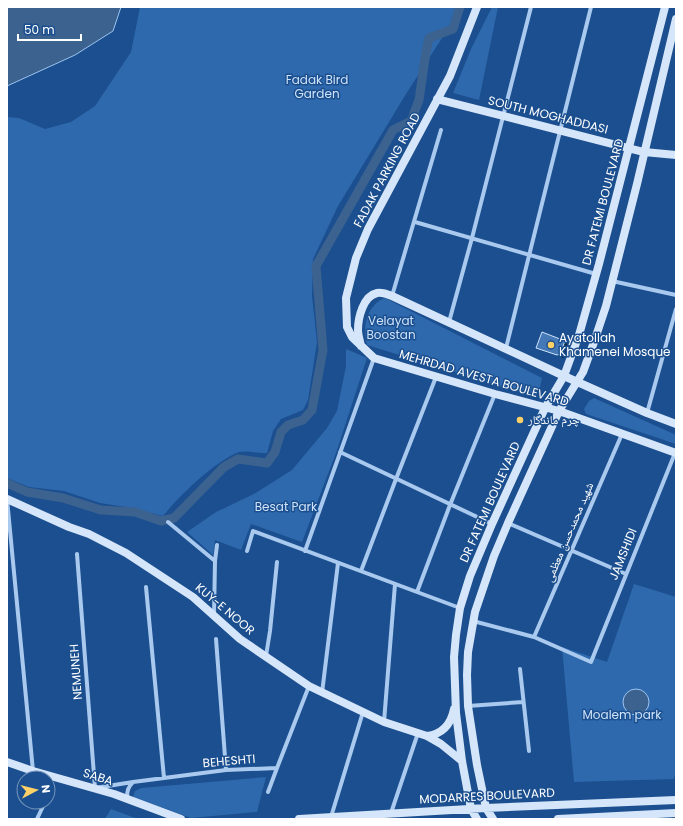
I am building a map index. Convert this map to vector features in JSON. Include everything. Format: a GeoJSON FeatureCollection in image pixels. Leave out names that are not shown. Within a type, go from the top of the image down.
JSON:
{"type":"FeatureCollection","features":[{"type":"Feature","properties":{"kind":"main road","name":"FADAK PARKING ROAD"},"geometry":{"type":"LineString","coordinates":[[361,347],[352,337],[347,326],[346,312],[346,298],[356,258],[368,229],[450,76],[477,7]]}},
{"type":"Feature","properties":{"kind":"main road","name":"DR FATEMI BOULEVARD"},"geometry":{"type":"LineString","coordinates":[[471,809],[462,761],[455,701],[454,657],[460,608],[470,576],[492,524],[545,408],[564,376],[579,335],[665,7]]}},
{"type":"Feature","properties":{"kind":"main road"},"geometry":{"type":"LineString","coordinates":[[493,819],[486,808],[477,765],[468,706],[468,652],[473,621],[477,604],[508,523],[559,411],[578,381],[588,360],[612,281],[676,19]]}},
{"type":"Feature","properties":{"kind":"main road","name":"SOUTH MOGHADDASI"},"geometry":{"type":"LineString","coordinates":[[437,99],[644,152],[676,155]]}},
{"type":"Feature","properties":{"kind":"main road","name":"MEHRDAD AVESTA BOULEVARD"},"geometry":{"type":"LineString","coordinates":[[675,452],[559,411],[495,394],[374,358],[361,347],[358,331],[358,324],[365,302],[376,293],[383,293],[392,296],[564,376],[647,413],[676,424]]}},
{"type":"Feature","properties":{"kind":"main road","name":"KUY-E NOOR"},"geometry":{"type":"LineString","coordinates":[[7,499],[69,527],[89,534],[126,553],[193,597],[240,639],[309,686],[384,722],[427,736],[441,744],[462,761]]}},
{"type":"Feature","properties":{"kind":"main road"},"geometry":{"type":"LineString","coordinates":[[427,736],[442,732],[448,725],[452,716],[455,701]]}},
{"type":"Feature","properties":{"kind":"main road","name":"SABA"},"geometry":{"type":"LineString","coordinates":[[7,762],[30,770]]}},
{"type":"Feature","properties":{"kind":"main road","name":"SABA"},"geometry":{"type":"LineString","coordinates":[[56,777],[95,788],[181,819]]}},
{"type":"Feature","properties":{"kind":"main road","name":"MODARRES BOULEVARD"},"geometry":{"type":"LineString","coordinates":[[299,819],[675,798]]}},
{"type":"Feature","properties":{"kind":"main road"},"geometry":{"type":"LineString","coordinates":[[471,809],[477,819]]}},
{"type":"Feature","properties":{"kind":"main road"},"geometry":{"type":"LineString","coordinates":[[558,819],[676,813]]}},
{"type":"Feature","properties":{"kind":"street"},"geometry":{"type":"LineString","coordinates":[[449,322],[531,7]]}},
{"type":"Feature","properties":{"kind":"street"},"geometry":{"type":"LineString","coordinates":[[506,348],[591,7]]}},
{"type":"Feature","properties":{"kind":"street"},"geometry":{"type":"LineString","coordinates":[[392,296],[441,130]]}},
{"type":"Feature","properties":{"kind":"street"},"geometry":{"type":"LineString","coordinates":[[415,222],[596,274]]}},
{"type":"Feature","properties":{"kind":"street"},"geometry":{"type":"LineString","coordinates":[[612,281],[676,295]]}},
{"type":"Feature","properties":{"kind":"street"},"geometry":{"type":"LineString","coordinates":[[647,413],[676,309]]}},
{"type":"Feature","properties":{"kind":"street"},"geometry":{"type":"LineString","coordinates":[[305,550],[374,358]]}},
{"type":"Feature","properties":{"kind":"street"},"geometry":{"type":"LineString","coordinates":[[361,571],[436,377]]}},
{"type":"Feature","properties":{"kind":"street"},"geometry":{"type":"LineString","coordinates":[[418,592],[450,505],[495,394]]}},
{"type":"Feature","properties":{"kind":"street","name":"شهید محمدحسن معظمی"},"geometry":{"type":"LineString","coordinates":[[534,637],[622,434]]}},
{"type":"Feature","properties":{"kind":"street"},"geometry":{"type":"LineString","coordinates":[[340,452],[492,524]]}},
{"type":"Feature","properties":{"kind":"street","name":"JAMSHIDI"},"geometry":{"type":"LineString","coordinates":[[534,637],[591,662],[675,452]]}},
{"type":"Feature","properties":{"kind":"street"},"geometry":{"type":"LineString","coordinates":[[7,499],[33,770]]}},
{"type":"Feature","properties":{"kind":"street"},"geometry":{"type":"LineString","coordinates":[[168,522],[215,560]]}},
{"type":"Feature","properties":{"kind":"street"},"geometry":{"type":"LineString","coordinates":[[508,523],[626,574]]}},
{"type":"Feature","properties":{"kind":"street"},"geometry":{"type":"LineString","coordinates":[[247,551],[253,531],[460,608]]}},
{"type":"Feature","properties":{"kind":"street"},"geometry":{"type":"LineString","coordinates":[[214,616],[215,560],[217,545]]}},
{"type":"Feature","properties":{"kind":"street","name":"NEMUNEH"},"geometry":{"type":"LineString","coordinates":[[77,554],[95,788]]}},
{"type":"Feature","properties":{"kind":"street"},"geometry":{"type":"LineString","coordinates":[[266,657],[277,562]]}},
{"type":"Feature","properties":{"kind":"street"},"geometry":{"type":"LineString","coordinates":[[322,693],[338,563]]}},
{"type":"Feature","properties":{"kind":"street"},"geometry":{"type":"LineString","coordinates":[[384,722],[395,584]]}},
{"type":"Feature","properties":{"kind":"street"},"geometry":{"type":"LineString","coordinates":[[146,587],[164,778]]}},
{"type":"Feature","properties":{"kind":"street"},"geometry":{"type":"LineString","coordinates":[[473,621],[534,637]]}},
{"type":"Feature","properties":{"kind":"street"},"geometry":{"type":"LineString","coordinates":[[216,639],[226,770]]}},
{"type":"Feature","properties":{"kind":"street"},"geometry":{"type":"LineString","coordinates":[[520,669],[529,751]]}},
{"type":"Feature","properties":{"kind":"street"},"geometry":{"type":"LineString","coordinates":[[268,792],[309,686]]}},
{"type":"Feature","properties":{"kind":"street"},"geometry":{"type":"LineString","coordinates":[[468,706],[523,702]]}},
{"type":"Feature","properties":{"kind":"street"},"geometry":{"type":"LineString","coordinates":[[331,818],[363,712]]}},
{"type":"Feature","properties":{"kind":"street"},"geometry":{"type":"LineString","coordinates":[[391,813],[418,733]]}},
{"type":"Feature","properties":{"kind":"street","name":"BEHESHTI"},"geometry":{"type":"LineString","coordinates":[[95,788],[226,770],[277,768]]}},
{"type":"Feature","properties":{"kind":"street"},"geometry":{"type":"LineString","coordinates":[[127,799],[127,792],[133,782]]}},
{"type":"Feature","properties":{"kind":"green space","name":"Fadak Bird Garden"},"geometry":{"type":"Polygon","coordinates":[[[140,7],[462,7],[406,94],[338,206],[313,259],[312,296],[317,342],[308,400],[303,410],[281,419],[273,431],[267,453],[239,452],[219,463],[198,480],[163,516],[132,508],[100,503],[64,491],[29,487],[7,478],[7,117],[19,118],[45,129],[71,122],[95,106],[131,52],[140,7]]]}},
{"type":"Feature","properties":{"kind":"green space"},"geometry":{"type":"Polygon","coordinates":[[[492,7],[498,7],[479,100],[453,93],[471,49],[492,7]]]}},
{"type":"Feature","properties":{"kind":"green space","name":"Velayat Boostan"},"geometry":{"type":"Polygon","coordinates":[[[385,298],[542,378],[540,387],[535,397],[367,345],[365,331],[367,317],[374,305],[385,298]]]}},
{"type":"Feature","properties":{"kind":"green space","name":"Besat Park"},"geometry":{"type":"Polygon","coordinates":[[[346,349],[367,358],[336,453],[302,542],[251,524],[241,550],[215,540],[213,555],[187,532],[216,512],[254,494],[292,470],[327,428],[337,411],[346,366],[346,349]]]}},
{"type":"Feature","properties":{"kind":"green space"},"geometry":{"type":"Polygon","coordinates":[[[594,398],[676,435],[676,444],[586,414],[584,409],[589,401],[594,398]]]}},
{"type":"Feature","properties":{"kind":"green space","name":"Moalem park"},"geometry":{"type":"Polygon","coordinates":[[[634,584],[676,597],[676,769],[674,779],[574,782],[562,647],[607,662],[634,584]]]}},
{"type":"Feature","properties":{"kind":"green space"},"geometry":{"type":"Polygon","coordinates":[[[266,777],[257,812],[191,818],[133,797],[135,791],[141,788],[266,777]]]}},
{"type":"Feature","properties":{"kind":"green space"},"geometry":{"type":"Polygon","coordinates":[[[111,809],[138,819],[105,819],[111,809]]]}},
{"type":"Feature","properties":{"kind":"shaded area"},"geometry":{"type":"Polygon","coordinates":[[[7,7],[121,7],[113,31],[75,55],[7,86],[7,7]]]}},
{"type":"Feature","properties":{"kind":"shaded area"},"geometry":{"type":"Polygon","coordinates":[[[636,689],[645,693],[649,702],[645,711],[636,715],[627,711],[623,702],[627,693],[636,689]]]}},
{"type":"Feature","properties":{"kind":"building","name":"Ayatollah Khamenei Mosque"},"geometry":{"type":"Polygon","coordinates":[[[542,332],[565,341],[560,354],[557,355],[536,348],[542,332]]]}},
{"type":"Feature","properties":{"kind":"waterway"},"geometry":{"type":"LineString","coordinates":[[7,483],[27,492],[63,498],[101,510],[135,512],[161,521],[174,518],[224,467],[238,459],[267,463],[275,452],[281,432],[288,425],[303,420],[312,410],[323,350],[316,266],[393,130],[411,121],[419,100],[429,38],[453,29],[460,7]]}},
{"type":"Feature","properties":{"kind":"place","name":"Ayatollah Khamenei Mosque"},"geometry":{"type":"Point","coordinates":[551,345]}},
{"type":"Feature","properties":{"kind":"place","name":"چرم ماندگار"},"geometry":{"type":"Point","coordinates":[520,420]}}]}
